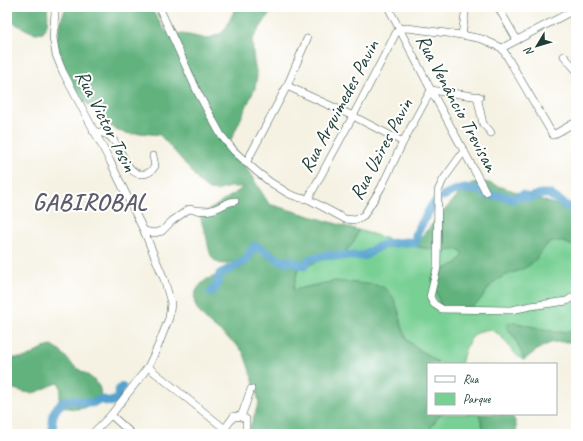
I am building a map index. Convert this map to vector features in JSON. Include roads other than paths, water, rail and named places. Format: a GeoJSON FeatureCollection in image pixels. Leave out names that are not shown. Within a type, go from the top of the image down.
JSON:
{"type":"FeatureCollection","features":[{"type":"Feature","properties":{"kind":"street","name":"Rua Victor Tosin"},"geometry":{"type":"LineString","coordinates":[[57,7],[55,12],[53,38],[56,55],[63,72],[144,231],[164,278],[171,303],[169,318],[148,366],[111,415],[91,434]]}},
{"type":"Feature","properties":{"kind":"street"},"geometry":{"type":"LineString","coordinates":[[159,7],[198,93],[221,134],[234,151],[246,163],[270,182],[289,194],[308,199]]}},
{"type":"Feature","properties":{"kind":"street","name":"Rua Venâncio Trevisan"},"geometry":{"type":"LineString","coordinates":[[388,7],[486,192]]}},
{"type":"Feature","properties":{"kind":"street"},"geometry":{"type":"LineString","coordinates":[[462,35],[466,7]]}},
{"type":"Feature","properties":{"kind":"street"},"geometry":{"type":"LineString","coordinates":[[498,7],[517,40]]}},
{"type":"Feature","properties":{"kind":"street"},"geometry":{"type":"LineString","coordinates":[[502,48],[576,9]]}},
{"type":"Feature","properties":{"kind":"street"},"geometry":{"type":"LineString","coordinates":[[400,29],[406,28],[462,35],[482,39],[502,48],[553,135],[576,122]]}},
{"type":"Feature","properties":{"kind":"street","name":"Rua Arquimedes Pavin"},"geometry":{"type":"LineString","coordinates":[[308,199],[396,33],[400,29]]}},
{"type":"Feature","properties":{"kind":"street"},"geometry":{"type":"LineString","coordinates":[[246,163],[286,86],[307,38]]}},
{"type":"Feature","properties":{"kind":"street"},"geometry":{"type":"LineString","coordinates":[[564,56],[576,70]]}},
{"type":"Feature","properties":{"kind":"street"},"geometry":{"type":"LineString","coordinates":[[286,86],[353,116],[403,142]]}},
{"type":"Feature","properties":{"kind":"street"},"geometry":{"type":"LineString","coordinates":[[431,90],[478,96],[483,124],[490,130],[491,133]]}},
{"type":"Feature","properties":{"kind":"street","name":"Rua Uzires Pavin"},"geometry":{"type":"LineString","coordinates":[[308,199],[345,219],[356,220],[364,215],[381,188],[403,142],[431,90]]}},
{"type":"Feature","properties":{"kind":"street"},"geometry":{"type":"LineString","coordinates":[[93,131],[105,133],[113,139],[132,171],[138,174],[144,174],[152,171],[156,166],[153,156]]}},
{"type":"Feature","properties":{"kind":"street"},"geometry":{"type":"LineString","coordinates":[[464,151],[443,180],[438,191],[437,268],[430,297],[434,304],[442,308],[511,310],[567,301],[576,295]]}},
{"type":"Feature","properties":{"kind":"street"},"geometry":{"type":"LineString","coordinates":[[144,231],[154,233],[162,231],[172,221],[189,209],[210,210],[235,201]]}},
{"type":"Feature","properties":{"kind":"street"},"geometry":{"type":"LineString","coordinates":[[148,366],[223,432],[237,416],[251,389]]}},
{"type":"Feature","properties":{"kind":"street"},"geometry":{"type":"LineString","coordinates":[[111,415],[132,434]]}},
{"type":"Feature","properties":{"kind":"street"},"geometry":{"type":"LineString","coordinates":[[237,416],[246,420],[245,434]]}},
{"type":"Feature","properties":{"kind":"waterway"},"geometry":{"type":"LineString","coordinates":[[443,196],[454,191],[465,189],[479,189],[488,195],[504,196],[513,199],[522,195],[528,198],[541,194],[549,194],[576,210]]}},
{"type":"Feature","properties":{"kind":"waterway"},"geometry":{"type":"LineString","coordinates":[[211,292],[216,287],[220,274],[245,261],[251,250],[256,246],[281,261],[291,261],[304,266],[308,260],[323,256],[364,256],[385,244],[407,242],[415,243],[416,234],[431,207],[436,202]]}},
{"type":"Feature","properties":{"kind":"waterway"},"geometry":{"type":"LineString","coordinates":[[54,434],[52,423],[53,417],[54,413],[61,404],[72,400],[86,403],[101,400],[111,402],[118,399],[118,394],[122,387]]}},
{"type":"Feature","properties":{"kind":"district","name":"GABIROBAL"},"geometry":{"type":"Point","coordinates":[90,202]}}]}
